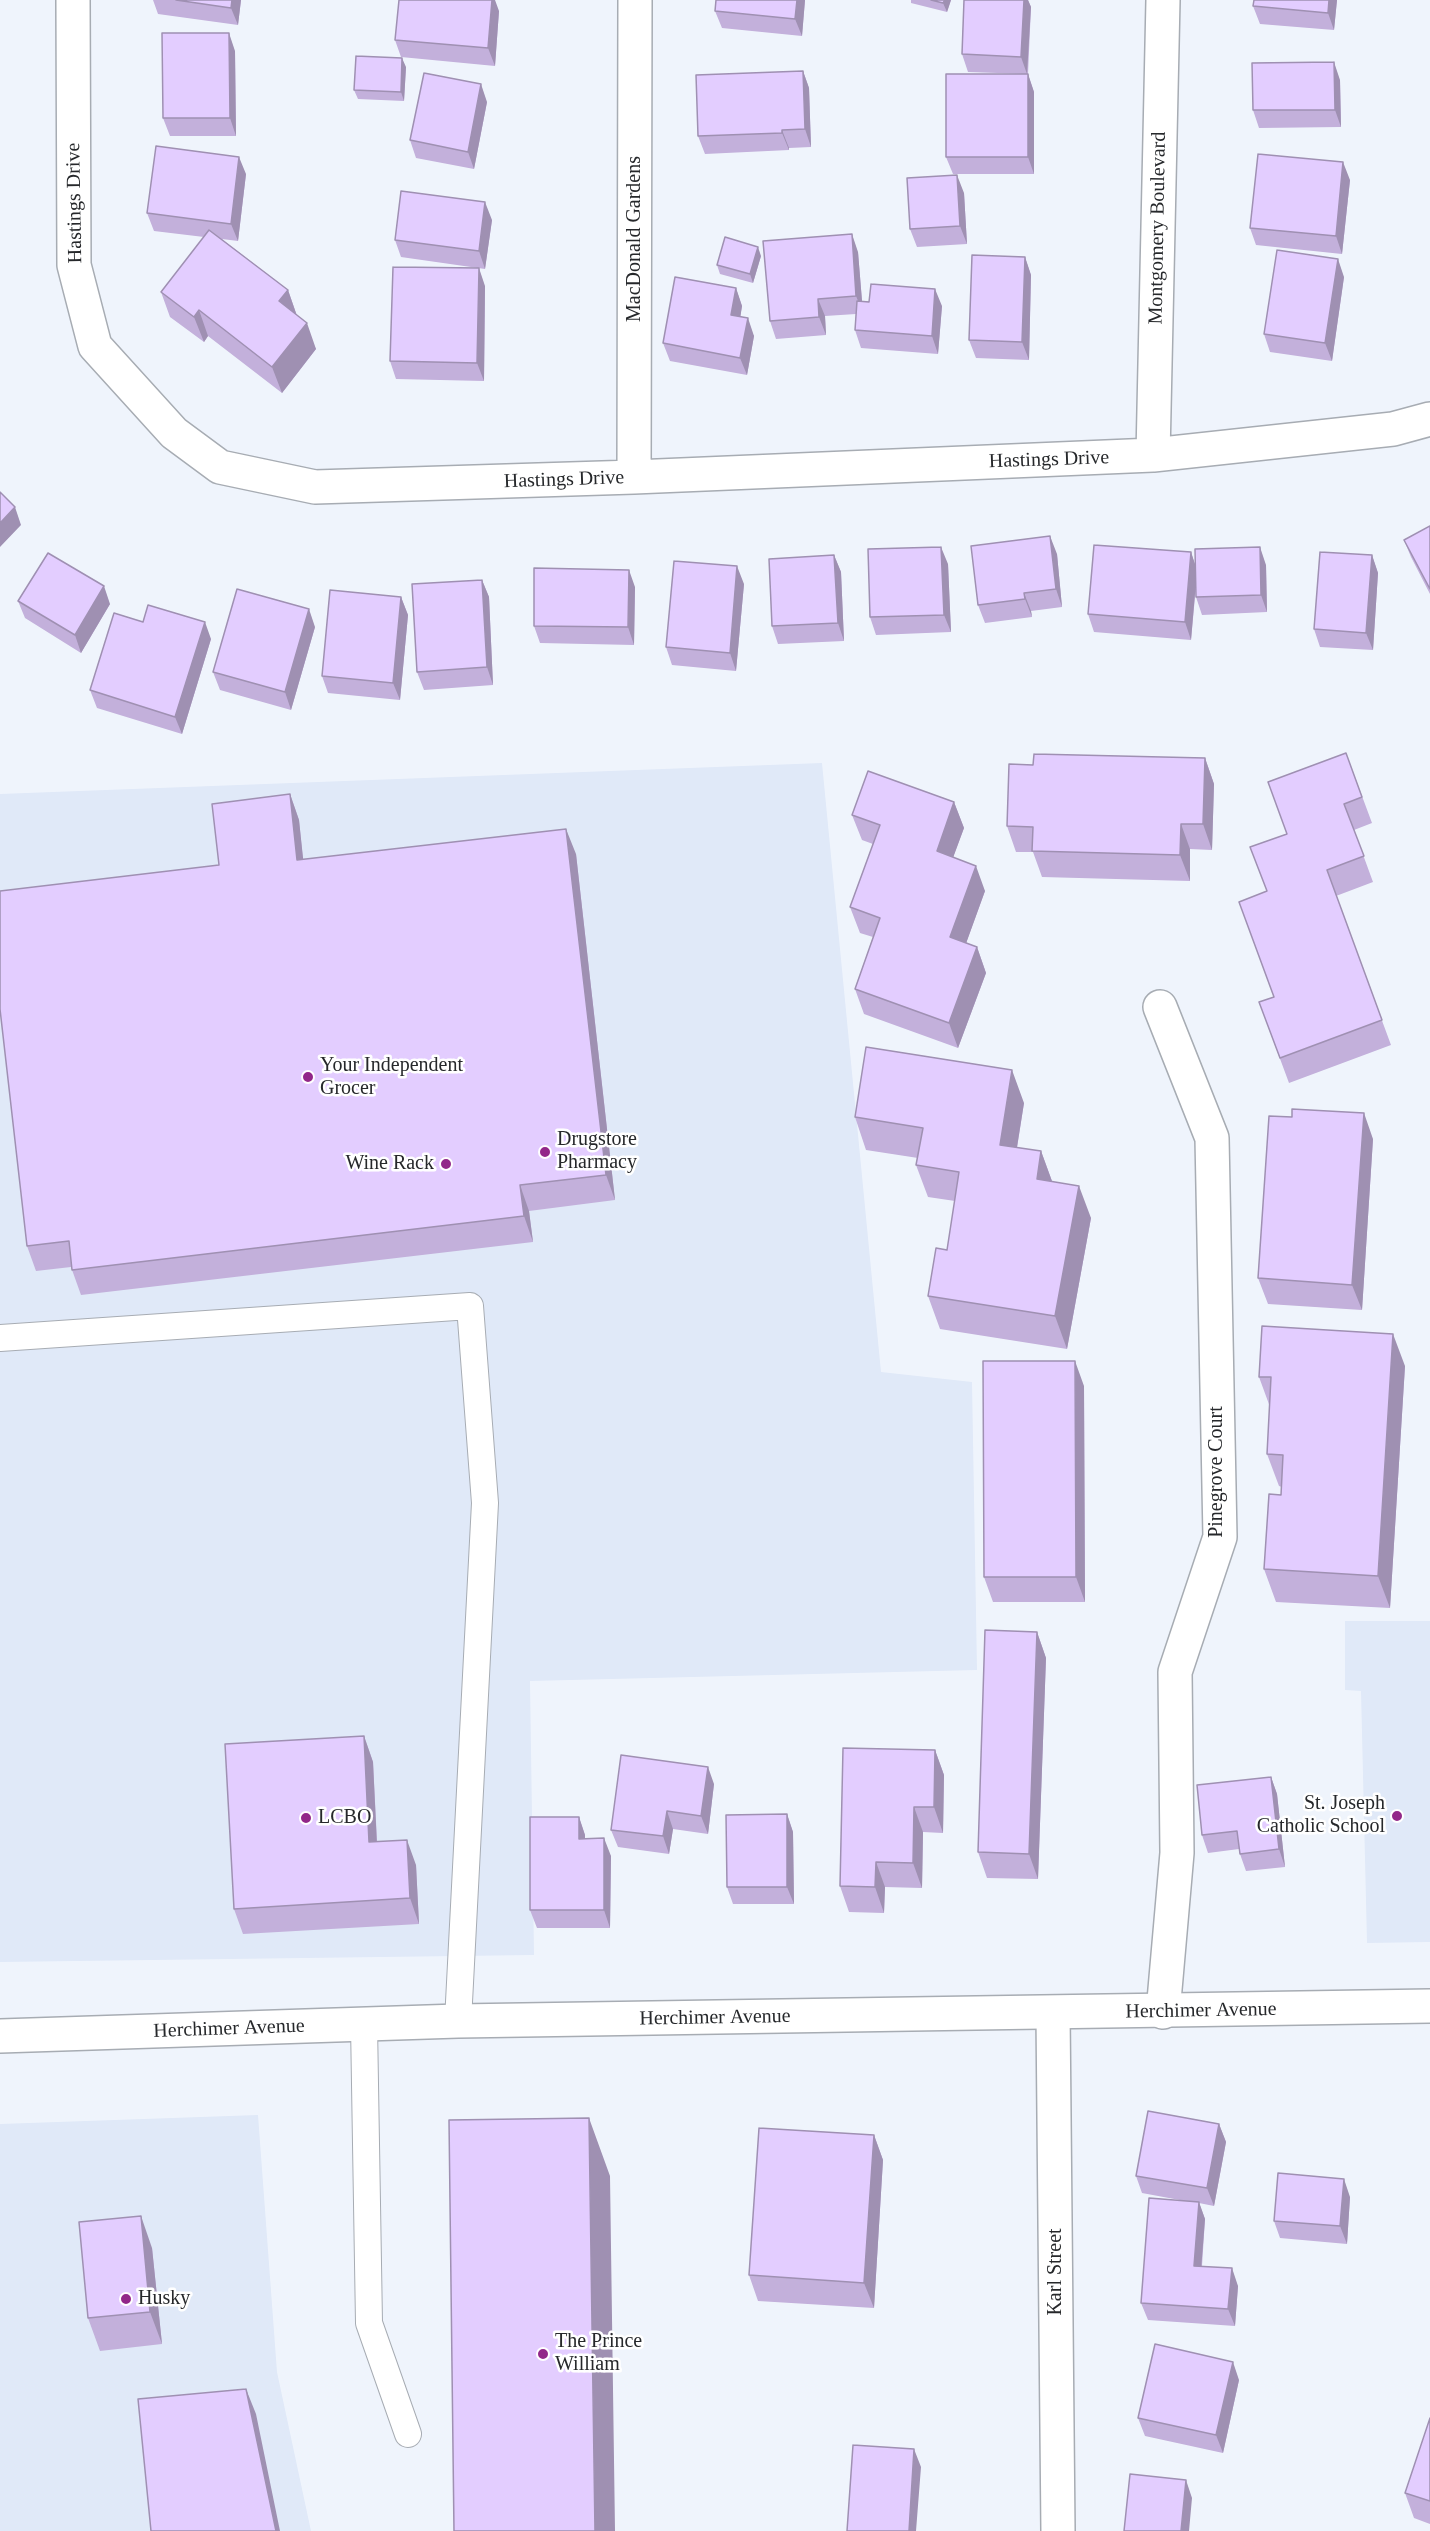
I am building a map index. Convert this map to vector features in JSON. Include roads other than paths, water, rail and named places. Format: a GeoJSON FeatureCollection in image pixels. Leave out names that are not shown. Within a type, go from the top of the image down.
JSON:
{"type":"FeatureCollection","features":[{"type":"Feature","properties":{"kind":"street","name":"Hastings Drive"},"geometry":{"type":"LineString","coordinates":[[74,0],[74,265],[95,346],[174,433],[220,467],[315,487],[634,477],[1153,455],[1394,429],[1430,419]]}},
{"type":"Feature","properties":{"kind":"street","name":"MacDonald Gardens"},"geometry":{"type":"LineString","coordinates":[[634,477],[635,0]]}},
{"type":"Feature","properties":{"kind":"street","name":"Montgomery Boulevard"},"geometry":{"type":"LineString","coordinates":[[1153,455],[1163,0]]}},
{"type":"Feature","properties":{"kind":"street","name":"Pinegrove Court"},"geometry":{"type":"LineString","coordinates":[[1160,1007],[1212,1138],[1220,1536],[1175,1672],[1177,1853],[1163,2012]]}},
{"type":"Feature","properties":{"kind":"street","name":"Herchimer Avenue"},"geometry":{"type":"LineString","coordinates":[[0,2036],[458,2021],[1163,2012],[1430,2006]]}},
{"type":"Feature","properties":{"kind":"street","name":"Karl Street"},"geometry":{"type":"LineString","coordinates":[[1053,2013],[1058,2531]]}},
{"type":"Feature","properties":{"kind":"lane"},"geometry":{"type":"LineString","coordinates":[[0,1338],[470,1306],[485,1503],[458,2021]]}},
{"type":"Feature","properties":{"kind":"lane"},"geometry":{"type":"LineString","coordinates":[[364,2024],[369,2323],[408,2434]]}},
{"type":"Feature","properties":{"kind":"place","name":"Your Independent Grocer"},"geometry":{"type":"Point","coordinates":[308,1077]}},
{"type":"Feature","properties":{"kind":"place","name":"Drugstore Pharmacy"},"geometry":{"type":"Point","coordinates":[545,1152]}},
{"type":"Feature","properties":{"kind":"place","name":"Wine Rack"},"geometry":{"type":"Point","coordinates":[446,1164]}},
{"type":"Feature","properties":{"kind":"place","name":"St. Joseph Catholic School"},"geometry":{"type":"Point","coordinates":[1397,1816]}},
{"type":"Feature","properties":{"kind":"place","name":"LCBO"},"geometry":{"type":"Point","coordinates":[306,1818]}},
{"type":"Feature","properties":{"kind":"place","name":"Husky"},"geometry":{"type":"Point","coordinates":[126,2299]}},
{"type":"Feature","properties":{"kind":"place","name":"The Prince William"},"geometry":{"type":"Point","coordinates":[543,2354]}}]}
